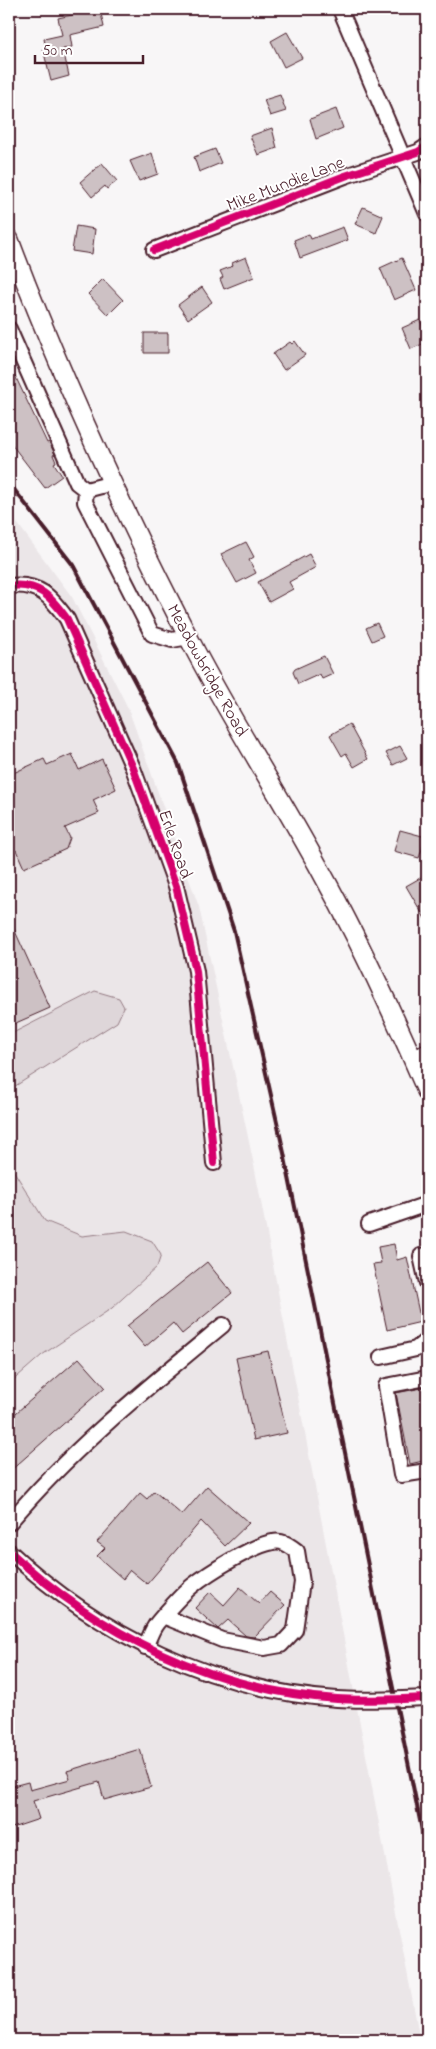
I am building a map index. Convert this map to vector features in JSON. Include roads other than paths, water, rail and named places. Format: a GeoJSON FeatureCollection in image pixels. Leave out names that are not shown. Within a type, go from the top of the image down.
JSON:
{"type":"FeatureCollection","features":[{"type":"Feature","properties":{"kind":"main road","name":"Meadowbridge Road"},"geometry":{"type":"LineString","coordinates":[[9,239],[13,263],[113,483],[189,638],[318,866],[420,1055],[427,1092]]}},
{"type":"Feature","properties":{"kind":"street"},"geometry":{"type":"LineString","coordinates":[[340,9],[427,214]]}},
{"type":"Feature","properties":{"kind":"street","name":"Mike Mundie Lane"},"geometry":{"type":"LineString","coordinates":[[154,250],[345,176],[418,152],[427,146]]}},
{"type":"Feature","properties":{"kind":"street"},"geometry":{"type":"LineString","coordinates":[[9,329],[77,483],[86,490]]}},
{"type":"Feature","properties":{"kind":"street"},"geometry":{"type":"LineString","coordinates":[[86,490],[113,483]]}},
{"type":"Feature","properties":{"kind":"street"},"geometry":{"type":"LineString","coordinates":[[86,490],[85,502],[152,634],[172,640],[189,638]]}},
{"type":"Feature","properties":{"kind":"street","name":"Erle Road"},"geometry":{"type":"LineString","coordinates":[[9,586],[31,587],[43,592],[53,600],[67,619],[134,768],[158,832],[176,886],[196,971],[214,1163]]}},
{"type":"Feature","properties":{"kind":"street"},"geometry":{"type":"LineString","coordinates":[[369,1224],[427,1204]]}},
{"type":"Feature","properties":{"kind":"street"},"geometry":{"type":"LineString","coordinates":[[427,1254],[421,1256],[427,1283]]}},
{"type":"Feature","properties":{"kind":"street"},"geometry":{"type":"LineString","coordinates":[[9,1523],[31,1496],[119,1412],[223,1325]]}},
{"type":"Feature","properties":{"kind":"street"},"geometry":{"type":"LineString","coordinates":[[381,1357],[416,1349],[427,1340]]}},
{"type":"Feature","properties":{"kind":"street"},"geometry":{"type":"LineString","coordinates":[[427,1378],[386,1386],[400,1476],[427,1471]]}},
{"type":"Feature","properties":{"kind":"street"},"geometry":{"type":"LineString","coordinates":[[145,1646],[156,1624],[163,1616],[192,1586],[253,1549],[274,1541],[287,1543],[297,1551],[302,1582],[296,1630],[281,1645],[264,1648],[222,1640],[163,1616]]}},
{"type":"Feature","properties":{"kind":"street"},"geometry":{"type":"LineString","coordinates":[[9,1551],[63,1596],[93,1617],[174,1660],[222,1677],[295,1694],[336,1699],[427,1698]]}},
{"type":"Feature","properties":{"kind":"railway"},"geometry":{"type":"LineString","coordinates":[[9,483],[73,565],[178,763],[234,931],[284,1153],[427,1855]]}}]}
